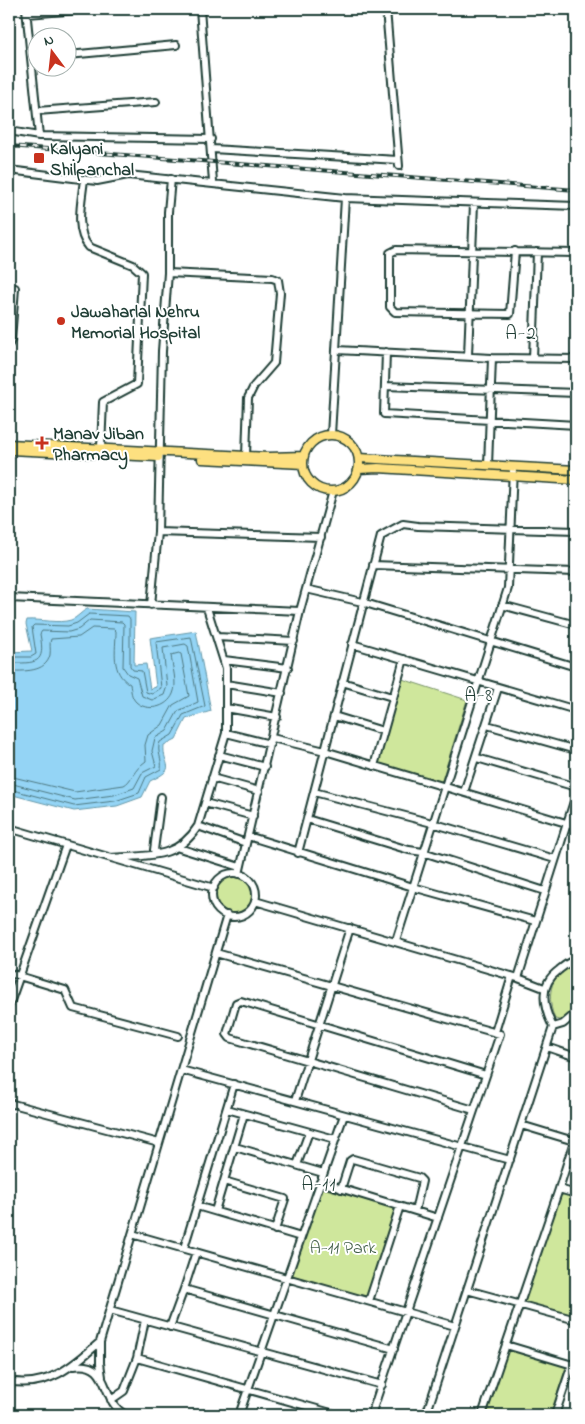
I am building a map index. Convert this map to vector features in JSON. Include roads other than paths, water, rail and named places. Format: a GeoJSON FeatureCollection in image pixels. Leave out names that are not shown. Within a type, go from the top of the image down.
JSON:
{"type":"FeatureCollection","features":[{"type":"Feature","properties":{"kind":"main road"},"geometry":{"type":"LineString","coordinates":[[331,435],[339,436],[352,444],[359,458],[359,469],[350,484],[333,491],[316,487],[309,481],[303,464],[304,456],[313,441],[331,435]]}},
{"type":"Feature","properties":{"kind":"main road"},"geometry":{"type":"LineString","coordinates":[[9,444],[101,447],[158,454],[303,464]]}},
{"type":"Feature","properties":{"kind":"main road"},"geometry":{"type":"LineString","coordinates":[[9,450],[304,456]]}},
{"type":"Feature","properties":{"kind":"main road"},"geometry":{"type":"LineString","coordinates":[[359,458],[576,470]]}},
{"type":"Feature","properties":{"kind":"main road"},"geometry":{"type":"LineString","coordinates":[[359,469],[378,468],[576,480]]}},
{"type":"Feature","properties":{"kind":"street"},"geometry":{"type":"LineString","coordinates":[[29,28],[27,12],[91,9]]}},
{"type":"Feature","properties":{"kind":"street"},"geometry":{"type":"LineString","coordinates":[[200,9],[213,182]]}},
{"type":"Feature","properties":{"kind":"street"},"geometry":{"type":"LineString","coordinates":[[212,149],[398,163],[386,9]]}},
{"type":"Feature","properties":{"kind":"street"},"geometry":{"type":"LineString","coordinates":[[78,54],[176,46]]}},
{"type":"Feature","properties":{"kind":"street"},"geometry":{"type":"LineString","coordinates":[[35,78],[39,136]]}},
{"type":"Feature","properties":{"kind":"street"},"geometry":{"type":"LineString","coordinates":[[37,111],[156,102]]}},
{"type":"Feature","properties":{"kind":"street"},"geometry":{"type":"LineString","coordinates":[[9,132],[39,136],[211,139]]}},
{"type":"Feature","properties":{"kind":"street"},"geometry":{"type":"LineString","coordinates":[[9,170],[97,181],[128,175],[213,182],[345,198],[576,206]]}},
{"type":"Feature","properties":{"kind":"street"},"geometry":{"type":"LineString","coordinates":[[84,179],[80,227],[84,242],[89,247],[133,265],[142,273],[137,384],[103,402],[101,447]]}},
{"type":"Feature","properties":{"kind":"street"},"geometry":{"type":"LineString","coordinates":[[151,605],[158,532],[158,454],[171,179]]}},
{"type":"Feature","properties":{"kind":"street"},"geometry":{"type":"LineString","coordinates":[[331,435],[345,198]]}},
{"type":"Feature","properties":{"kind":"street"},"geometry":{"type":"LineString","coordinates":[[468,356],[474,203]]}},
{"type":"Feature","properties":{"kind":"street"},"geometry":{"type":"LineString","coordinates":[[515,251],[510,314],[470,315],[395,312],[390,307],[390,253],[396,250],[472,250],[515,251],[576,253]]}},
{"type":"Feature","properties":{"kind":"street"},"geometry":{"type":"LineString","coordinates":[[533,358],[536,252]]}},
{"type":"Feature","properties":{"kind":"street"},"geometry":{"type":"LineString","coordinates":[[168,273],[272,278],[278,280],[280,293],[274,363],[254,386],[248,398],[246,456]]}},
{"type":"Feature","properties":{"kind":"street"},"geometry":{"type":"LineString","coordinates":[[9,344],[11,340],[15,288]]}},
{"type":"Feature","properties":{"kind":"street"},"geometry":{"type":"LineString","coordinates":[[337,350],[492,358],[576,360]]}},
{"type":"Feature","properties":{"kind":"street"},"geometry":{"type":"LineString","coordinates":[[386,352],[384,414],[576,425]]}},
{"type":"Feature","properties":{"kind":"street"},"geometry":{"type":"LineString","coordinates":[[488,466],[492,358]]}},
{"type":"Feature","properties":{"kind":"street"},"geometry":{"type":"LineString","coordinates":[[385,386],[576,394]]}},
{"type":"Feature","properties":{"kind":"street"},"geometry":{"type":"LineString","coordinates":[[396,941],[443,787],[508,588],[513,468]]}},
{"type":"Feature","properties":{"kind":"street"},"geometry":{"type":"LineString","coordinates":[[239,870],[271,741],[300,611],[333,491]]}},
{"type":"Feature","properties":{"kind":"street"},"geometry":{"type":"LineString","coordinates":[[298,853],[362,602],[381,536],[403,524],[511,530],[576,531]]}},
{"type":"Feature","properties":{"kind":"street"},"geometry":{"type":"LineString","coordinates":[[158,532],[321,537]]}},
{"type":"Feature","properties":{"kind":"street"},"geometry":{"type":"LineString","coordinates":[[373,565],[576,572]]}},
{"type":"Feature","properties":{"kind":"street"},"geometry":{"type":"LineString","coordinates":[[306,589],[362,602],[576,667]]}},
{"type":"Feature","properties":{"kind":"street"},"geometry":{"type":"LineString","coordinates":[[9,598],[300,611]]}},
{"type":"Feature","properties":{"kind":"street"},"geometry":{"type":"LineString","coordinates":[[502,605],[576,624]]}},
{"type":"Feature","properties":{"kind":"street"},"geometry":{"type":"LineString","coordinates":[[111,858],[157,854],[179,848],[190,838],[198,826],[226,733],[224,660],[208,608]]}},
{"type":"Feature","properties":{"kind":"street"},"geometry":{"type":"LineString","coordinates":[[217,637],[294,641]]}},
{"type":"Feature","properties":{"kind":"street"},"geometry":{"type":"LineString","coordinates":[[352,644],[576,710]]}},
{"type":"Feature","properties":{"kind":"street"},"geometry":{"type":"LineString","coordinates":[[374,766],[404,659]]}},
{"type":"Feature","properties":{"kind":"street"},"geometry":{"type":"LineString","coordinates":[[224,660],[288,668]]}},
{"type":"Feature","properties":{"kind":"street"},"geometry":{"type":"LineString","coordinates":[[342,682],[392,697]]}},
{"type":"Feature","properties":{"kind":"street"},"geometry":{"type":"LineString","coordinates":[[226,684],[282,693]]}},
{"type":"Feature","properties":{"kind":"street"},"geometry":{"type":"LineString","coordinates":[[464,792],[477,758],[498,688]]}},
{"type":"Feature","properties":{"kind":"street"},"geometry":{"type":"LineString","coordinates":[[226,708],[276,717]]}},
{"type":"Feature","properties":{"kind":"street"},"geometry":{"type":"LineString","coordinates":[[334,716],[383,731]]}},
{"type":"Feature","properties":{"kind":"street"},"geometry":{"type":"LineString","coordinates":[[487,726],[576,750]]}},
{"type":"Feature","properties":{"kind":"street"},"geometry":{"type":"LineString","coordinates":[[226,733],[325,751],[576,826]]}},
{"type":"Feature","properties":{"kind":"street"},"geometry":{"type":"LineString","coordinates":[[219,755],[264,767]]}},
{"type":"Feature","properties":{"kind":"street"},"geometry":{"type":"LineString","coordinates":[[477,758],[576,787]]}},
{"type":"Feature","properties":{"kind":"street"},"geometry":{"type":"LineString","coordinates":[[212,778],[259,791]]}},
{"type":"Feature","properties":{"kind":"street"},"geometry":{"type":"LineString","coordinates":[[314,792],[432,823],[555,859]]}},
{"type":"Feature","properties":{"kind":"street"},"geometry":{"type":"LineString","coordinates":[[495,1032],[545,892],[576,795]]}},
{"type":"Feature","properties":{"kind":"street"},"geometry":{"type":"LineString","coordinates":[[157,854],[154,850],[161,797]]}},
{"type":"Feature","properties":{"kind":"street"},"geometry":{"type":"LineString","coordinates":[[205,803],[253,816]]}},
{"type":"Feature","properties":{"kind":"street"},"geometry":{"type":"LineString","coordinates":[[307,819],[409,850],[424,852],[545,892]]}},
{"type":"Feature","properties":{"kind":"street"},"geometry":{"type":"LineString","coordinates":[[198,826],[535,921]]}},
{"type":"Feature","properties":{"kind":"street"},"geometry":{"type":"LineString","coordinates":[[9,828],[214,888]]}},
{"type":"Feature","properties":{"kind":"street"},"geometry":{"type":"LineString","coordinates":[[9,1006],[66,845]]}},
{"type":"Feature","properties":{"kind":"street"},"geometry":{"type":"LineString","coordinates":[[179,848],[239,870],[252,882],[256,893],[255,900],[249,911],[243,915],[227,916],[215,904],[214,888],[223,876],[239,870]]}},
{"type":"Feature","properties":{"kind":"street"},"geometry":{"type":"LineString","coordinates":[[255,900],[515,977],[544,988]]}},
{"type":"Feature","properties":{"kind":"street"},"geometry":{"type":"LineString","coordinates":[[126,1415],[116,1409],[103,1378],[100,1363],[100,1342],[227,916]]}},
{"type":"Feature","properties":{"kind":"street"},"geometry":{"type":"LineString","coordinates":[[295,1101],[350,928]]}},
{"type":"Feature","properties":{"kind":"street"},"geometry":{"type":"LineString","coordinates":[[216,953],[500,1034],[371,1415]]}},
{"type":"Feature","properties":{"kind":"street"},"geometry":{"type":"LineString","coordinates":[[426,1415],[553,1027],[548,1017],[543,996],[544,988],[556,972],[571,961],[576,960]]}},
{"type":"Feature","properties":{"kind":"street"},"geometry":{"type":"LineString","coordinates":[[9,973],[65,990],[73,1008],[178,1036]]}},
{"type":"Feature","properties":{"kind":"street"},"geometry":{"type":"LineString","coordinates":[[474,1110],[230,1038],[227,1034],[236,1003],[241,1001],[486,1075]]}},
{"type":"Feature","properties":{"kind":"street"},"geometry":{"type":"LineString","coordinates":[[553,1027],[563,1024],[576,1013]]}},
{"type":"Feature","properties":{"kind":"street"},"geometry":{"type":"LineString","coordinates":[[547,1047],[576,1057]]}},
{"type":"Feature","properties":{"kind":"street"},"geometry":{"type":"LineString","coordinates":[[181,1070],[510,1160]]}},
{"type":"Feature","properties":{"kind":"street"},"geometry":{"type":"LineString","coordinates":[[184,1248],[234,1084]]}},
{"type":"Feature","properties":{"kind":"street"},"geometry":{"type":"LineString","coordinates":[[9,1103],[159,1143]]}},
{"type":"Feature","properties":{"kind":"street"},"geometry":{"type":"LineString","coordinates":[[226,1109],[335,1139]]}},
{"type":"Feature","properties":{"kind":"street"},"geometry":{"type":"LineString","coordinates":[[215,1211],[244,1114]]}},
{"type":"Feature","properties":{"kind":"street"},"geometry":{"type":"LineString","coordinates":[[239,1415],[344,1115]]}},
{"type":"Feature","properties":{"kind":"street"},"geometry":{"type":"LineString","coordinates":[[482,1415],[576,1139],[521,1125]]}},
{"type":"Feature","properties":{"kind":"street"},"geometry":{"type":"LineString","coordinates":[[297,1165],[309,1132]]}},
{"type":"Feature","properties":{"kind":"street"},"geometry":{"type":"LineString","coordinates":[[235,1147],[323,1173]]}},
{"type":"Feature","properties":{"kind":"street"},"geometry":{"type":"LineString","coordinates":[[341,1189],[350,1161],[353,1160],[419,1178],[422,1181],[415,1211]]}},
{"type":"Feature","properties":{"kind":"street"},"geometry":{"type":"LineString","coordinates":[[224,1182],[285,1199],[275,1230]]}},
{"type":"Feature","properties":{"kind":"street"},"geometry":{"type":"LineString","coordinates":[[320,1182],[438,1218]]}},
{"type":"Feature","properties":{"kind":"street"},"geometry":{"type":"LineString","coordinates":[[559,1189],[576,1194]]}},
{"type":"Feature","properties":{"kind":"street"},"geometry":{"type":"LineString","coordinates":[[197,1206],[301,1238]]}},
{"type":"Feature","properties":{"kind":"street"},"geometry":{"type":"LineString","coordinates":[[369,1301],[400,1206]]}},
{"type":"Feature","properties":{"kind":"street"},"geometry":{"type":"LineString","coordinates":[[132,1234],[455,1326]]}},
{"type":"Feature","properties":{"kind":"street"},"geometry":{"type":"LineString","coordinates":[[170,1326],[196,1252]]}},
{"type":"Feature","properties":{"kind":"street"},"geometry":{"type":"LineString","coordinates":[[184,1289],[394,1349]]}},
{"type":"Feature","properties":{"kind":"street"},"geometry":{"type":"LineString","coordinates":[[467,1290],[576,1320]]}},
{"type":"Feature","properties":{"kind":"street"},"geometry":{"type":"LineString","coordinates":[[110,1310],[382,1385]]}},
{"type":"Feature","properties":{"kind":"street"},"geometry":{"type":"LineString","coordinates":[[111,1400],[124,1391],[137,1358],[145,1320]]}},
{"type":"Feature","properties":{"kind":"street"},"geometry":{"type":"LineString","coordinates":[[9,1381],[22,1384],[39,1382],[73,1366],[100,1342]]}},
{"type":"Feature","properties":{"kind":"street"},"geometry":{"type":"LineString","coordinates":[[506,1345],[574,1365],[555,1415]]}},
{"type":"Feature","properties":{"kind":"street"},"geometry":{"type":"LineString","coordinates":[[137,1358],[338,1415]]}},
{"type":"Feature","properties":{"kind":"street"},"geometry":{"type":"LineString","coordinates":[[73,1366],[89,1366],[103,1378]]}},
{"type":"Feature","properties":{"kind":"water"},"geometry":{"type":"Polygon","coordinates":[[[87,609],[135,612],[134,665],[146,664],[150,689],[156,687],[150,638],[196,631],[211,711],[186,719],[176,739],[164,745],[167,769],[165,773],[150,781],[142,797],[117,806],[74,811],[9,794],[9,652],[32,651],[26,624],[27,620],[66,621],[73,619],[87,609]]]}},
{"type":"Feature","properties":{"kind":"railway"},"geometry":{"type":"LineString","coordinates":[[9,146],[576,190]]}},
{"type":"Feature","properties":{"kind":"place","name":"Kalyani Shilpanchal"},"geometry":{"type":"Point","coordinates":[39,158]}},
{"type":"Feature","properties":{"kind":"place","name":"Jawaharlal Nehru Memorial Hospital"},"geometry":{"type":"Point","coordinates":[61,321]}},
{"type":"Feature","properties":{"kind":"place","name":"Manav Jiban Pharmacy"},"geometry":{"type":"Point","coordinates":[42,443]}},
{"type":"Feature","properties":{"kind":"district","name":"A-2"},"geometry":{"type":"Point","coordinates":[521,332]}},
{"type":"Feature","properties":{"kind":"district","name":"A-8"},"geometry":{"type":"Point","coordinates":[479,694]}},
{"type":"Feature","properties":{"kind":"district","name":"A-11"},"geometry":{"type":"Point","coordinates":[319,1183]}},
{"type":"Feature","properties":{"kind":"park label","name":"A-11 Park"},"geometry":{"type":"Point","coordinates":[343,1247]}}]}
